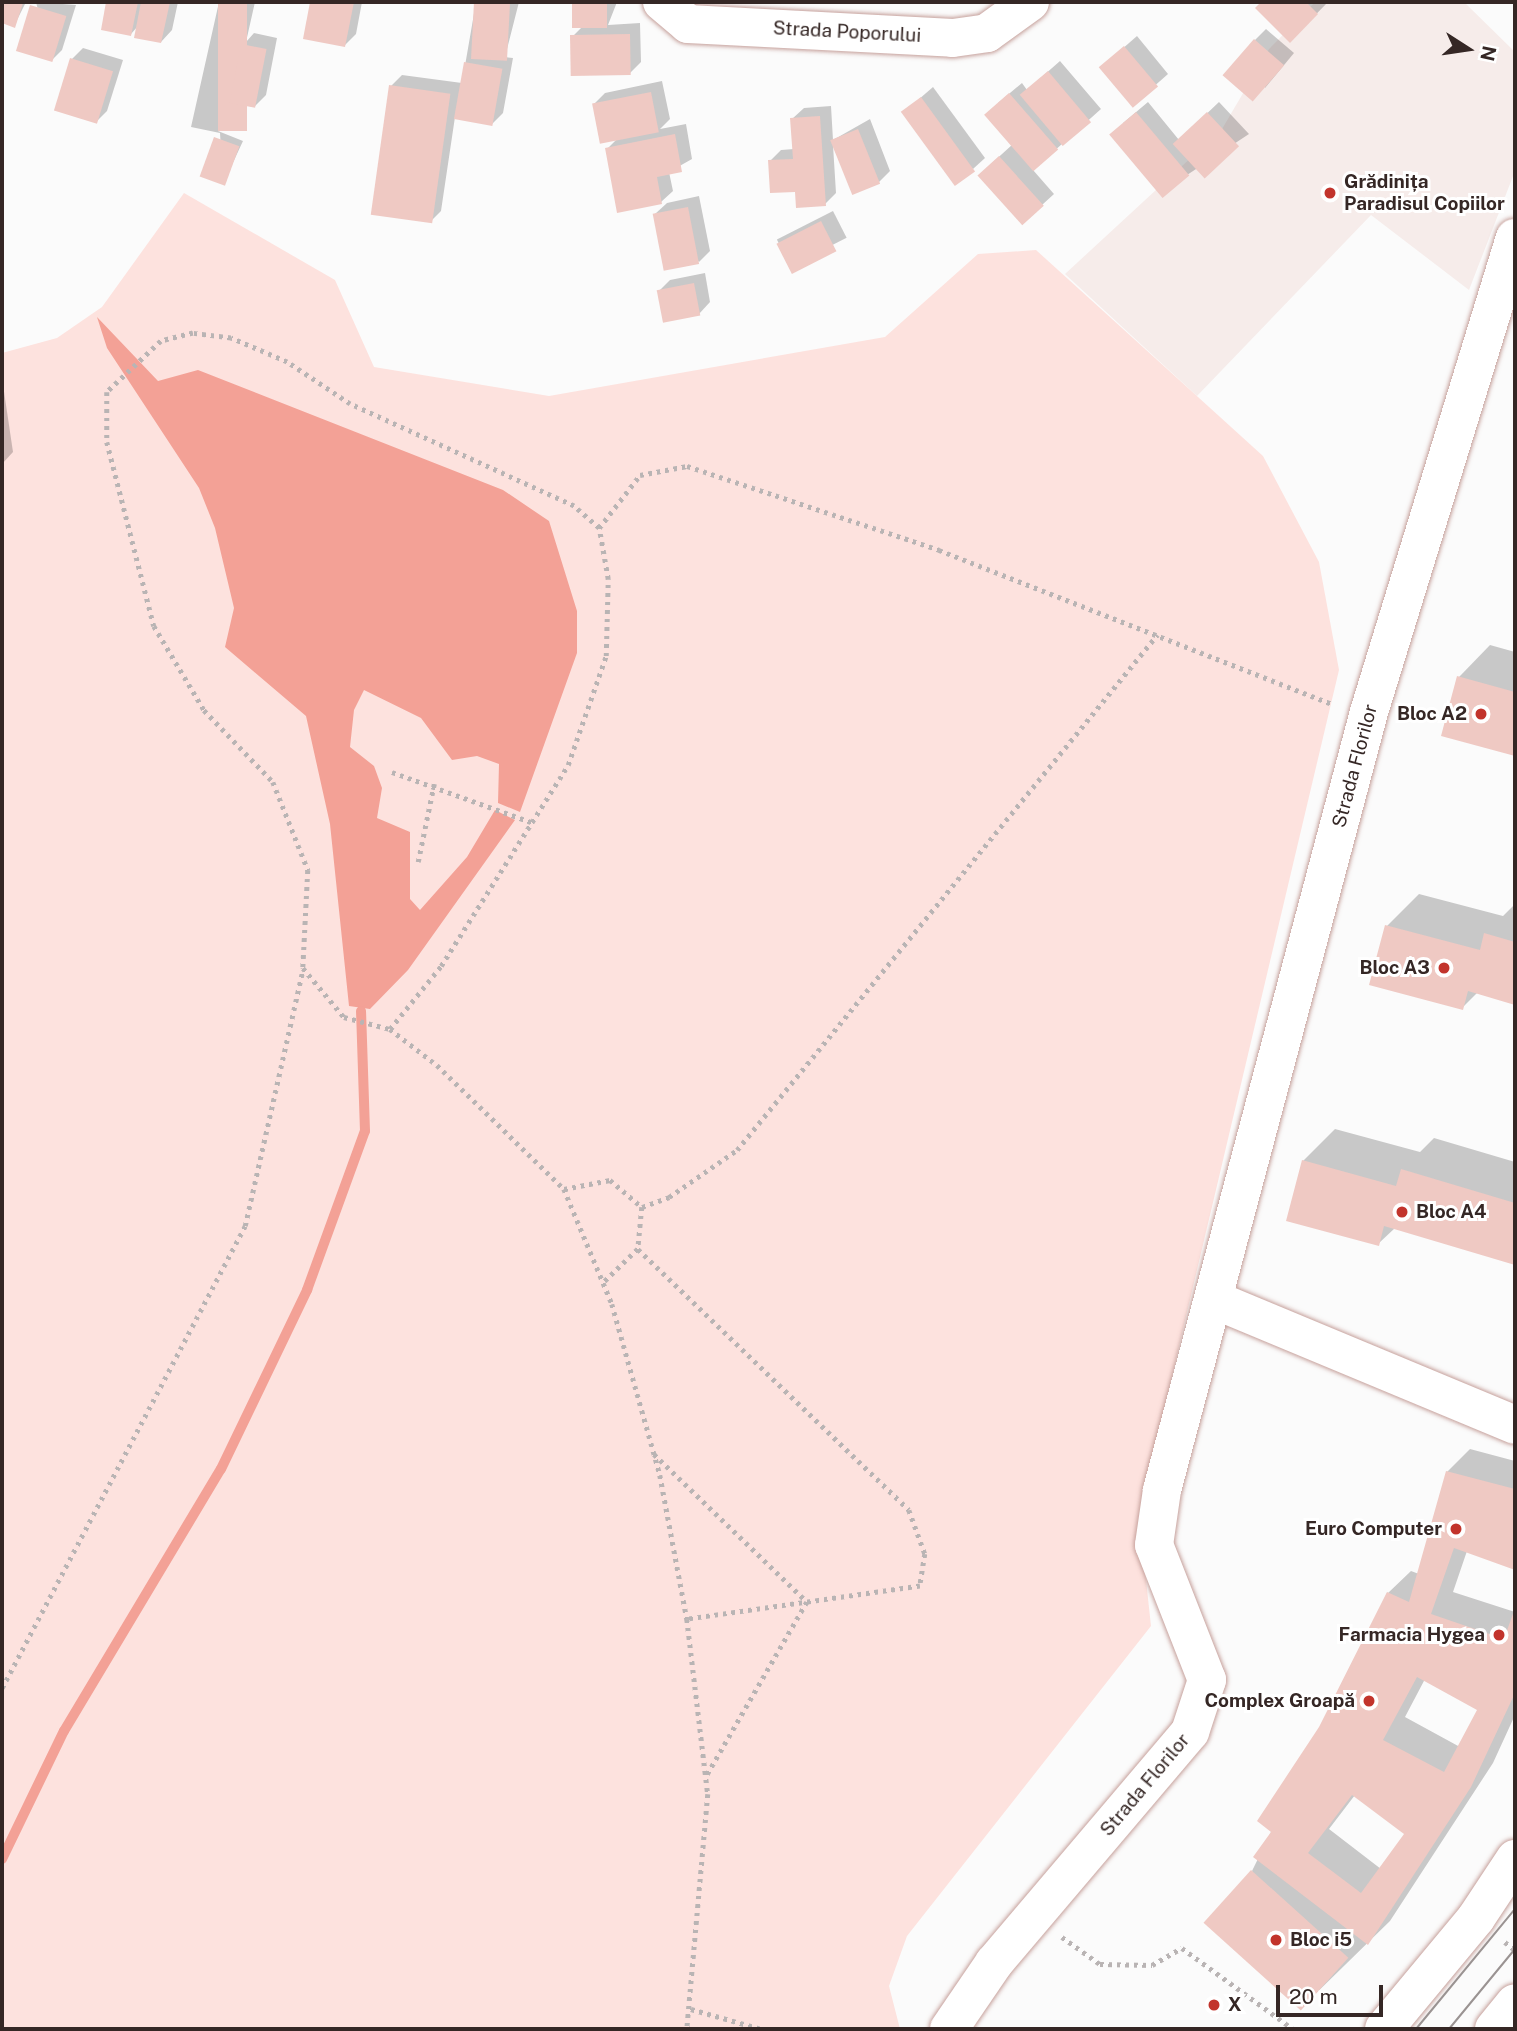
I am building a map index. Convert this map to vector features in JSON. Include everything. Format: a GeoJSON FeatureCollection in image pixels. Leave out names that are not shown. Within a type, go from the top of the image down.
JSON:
{"type":"FeatureCollection","features":[{"type":"Feature","properties":{"kind":"street","name":"Strada Poporului"},"geometry":{"type":"LineString","coordinates":[[662,2],[688,24],[953,38],[987,33],[1030,2]]}},
{"type":"Feature","properties":{"kind":"street","name":"Strada Florilor"},"geometry":{"type":"LineString","coordinates":[[949,2029],[1034,1917],[1190,1732],[1207,1680],[1154,1545],[1162,1490],[1215,1300],[1369,712],[1515,238]]}},
{"type":"Feature","properties":{"kind":"street"},"geometry":{"type":"LineString","coordinates":[[1215,1300],[1515,1425]]}},
{"type":"Feature","properties":{"kind":"street"},"geometry":{"type":"LineString","coordinates":[[1384,2029],[1515,1859]]}},
{"type":"Feature","properties":{"kind":"street"},"geometry":{"type":"LineString","coordinates":[[1494,2029],[1515,2003]]}},
{"type":"Feature","properties":{"kind":"path"},"geometry":{"type":"LineString","coordinates":[[2,1688],[245,1226],[303,968],[308,870],[274,782],[204,710],[154,626],[107,442],[107,392],[125,369],[161,341],[193,333],[231,338],[287,362],[350,404],[574,506],[599,528],[608,579],[606,656],[568,765],[441,967],[390,1029]]}},
{"type":"Feature","properties":{"kind":"path"},"geometry":{"type":"LineString","coordinates":[[599,528],[640,475],[687,466],[939,550],[1331,704],[1369,712]]}},
{"type":"Feature","properties":{"kind":"path"},"geometry":{"type":"LineString","coordinates":[[642,1207],[669,1197],[737,1150],[1157,635]]}},
{"type":"Feature","properties":{"kind":"path"},"geometry":{"type":"LineString","coordinates":[[392,772],[434,784],[534,823]]}},
{"type":"Feature","properties":{"kind":"path"},"geometry":{"type":"LineString","coordinates":[[418,862],[434,784]]}},
{"type":"Feature","properties":{"kind":"path"},"geometry":{"type":"LineString","coordinates":[[303,968],[344,1017],[370,1027],[390,1029],[437,1065],[564,1189],[603,1283],[654,1454],[687,1619],[706,1778],[691,2009],[687,2029]]}},
{"type":"Feature","properties":{"kind":"path"},"geometry":{"type":"LineString","coordinates":[[564,1189],[610,1180],[642,1207]]}},
{"type":"Feature","properties":{"kind":"path"},"geometry":{"type":"LineString","coordinates":[[603,1283],[638,1249],[642,1207]]}},
{"type":"Feature","properties":{"kind":"path"},"geometry":{"type":"LineString","coordinates":[[638,1249],[909,1510],[925,1554],[920,1586],[687,1619]]}},
{"type":"Feature","properties":{"kind":"path"},"geometry":{"type":"LineString","coordinates":[[654,1454],[807,1602]]}},
{"type":"Feature","properties":{"kind":"path"},"geometry":{"type":"LineString","coordinates":[[706,1778],[807,1602]]}},
{"type":"Feature","properties":{"kind":"path"},"geometry":{"type":"LineString","coordinates":[[1034,1917],[1100,1964],[1153,1965],[1182,1948],[1293,2029]]}},
{"type":"Feature","properties":{"kind":"path"},"geometry":{"type":"LineString","coordinates":[[691,2009],[761,2029]]}},
{"type":"Feature","properties":{"kind":"shaded area","name":"Grădinița Paradisul Copiilor"},"geometry":{"type":"Polygon","coordinates":[[[1315,2],[1464,2],[1515,52],[1515,171],[1469,290],[1371,215],[1197,396],[1065,274],[1222,129],[1269,49],[1315,2]]]}},
{"type":"Feature","properties":{"kind":"shaded area"},"geometry":{"type":"Polygon","coordinates":[[[184,193],[335,280],[374,367],[549,396],[885,337],[978,254],[1036,250],[1263,456],[1319,562],[1339,670],[1139,1515],[1151,1626],[907,1936],[889,1986],[900,2029],[2,2029],[2,353],[57,338],[102,307],[184,193]]]}},
{"type":"Feature","properties":{"kind":"shaded area"},"geometry":{"type":"Polygon","coordinates":[[[97,317],[158,381],[198,370],[503,490],[549,521],[577,611],[577,653],[520,812],[498,803],[499,764],[477,756],[452,760],[421,718],[364,690],[354,710],[350,747],[374,766],[382,788],[377,818],[410,832],[410,899],[420,910],[467,857],[495,810],[515,820],[408,970],[370,1009],[349,1006],[330,824],[306,716],[225,647],[234,608],[215,528],[199,488],[107,348],[97,317]]]}},
{"type":"Feature","properties":{"kind":"building"},"geometry":{"type":"Polygon","coordinates":[[[2,2],[23,3],[15,28],[2,23],[2,2]]]}},
{"type":"Feature","properties":{"kind":"building"},"geometry":{"type":"Polygon","coordinates":[[[106,2],[138,2],[131,36],[101,30],[106,2]]]}},
{"type":"Feature","properties":{"kind":"building"},"geometry":{"type":"Polygon","coordinates":[[[141,2],[170,2],[161,43],[134,38],[141,2]]]}},
{"type":"Feature","properties":{"kind":"building"},"geometry":{"type":"Polygon","coordinates":[[[218,2],[247,2],[247,131],[218,131],[218,2]]]}},
{"type":"Feature","properties":{"kind":"building"},"geometry":{"type":"Polygon","coordinates":[[[310,2],[354,2],[345,47],[303,39],[310,2]]]}},
{"type":"Feature","properties":{"kind":"building"},"geometry":{"type":"Polygon","coordinates":[[[474,2],[510,4],[507,61],[471,59],[474,2]]]}},
{"type":"Feature","properties":{"kind":"building"},"geometry":{"type":"Polygon","coordinates":[[[572,2],[607,2],[607,28],[572,28],[572,2]]]}},
{"type":"Feature","properties":{"kind":"building"},"geometry":{"type":"Polygon","coordinates":[[[1261,2],[1306,2],[1318,14],[1290,43],[1255,8],[1261,2]]]}},
{"type":"Feature","properties":{"kind":"building"},"geometry":{"type":"Polygon","coordinates":[[[30,5],[66,16],[52,62],[16,51],[30,5]]]}},
{"type":"Feature","properties":{"kind":"building"},"geometry":{"type":"Polygon","coordinates":[[[630,34],[631,75],[571,76],[570,35],[630,34]]]}},
{"type":"Feature","properties":{"kind":"building"},"geometry":{"type":"Polygon","coordinates":[[[1254,39],[1284,65],[1253,101],[1223,75],[1254,39]]]}},
{"type":"Feature","properties":{"kind":"building"},"geometry":{"type":"Polygon","coordinates":[[[241,44],[267,49],[255,108],[230,103],[241,44]]]}},
{"type":"Feature","properties":{"kind":"building"},"geometry":{"type":"Polygon","coordinates":[[[1124,46],[1158,87],[1133,108],[1099,67],[1124,46]]]}},
{"type":"Feature","properties":{"kind":"building"},"geometry":{"type":"Polygon","coordinates":[[[70,58],[113,71],[97,124],[54,111],[70,58]]]}},
{"type":"Feature","properties":{"kind":"building"},"geometry":{"type":"Polygon","coordinates":[[[464,62],[502,69],[492,126],[454,119],[464,62]]]}},
{"type":"Feature","properties":{"kind":"building"},"geometry":{"type":"Polygon","coordinates":[[[1048,71],[1091,122],[1063,146],[1020,95],[1048,71]]]}},
{"type":"Feature","properties":{"kind":"building"},"geometry":{"type":"Polygon","coordinates":[[[389,85],[450,94],[432,223],[371,215],[389,85]]]}},
{"type":"Feature","properties":{"kind":"building"},"geometry":{"type":"Polygon","coordinates":[[[651,92],[659,132],[600,144],[592,103],[651,92]]]}},
{"type":"Feature","properties":{"kind":"building"},"geometry":{"type":"Polygon","coordinates":[[[1009,93],[1058,150],[1033,171],[984,115],[1009,93]]]}},
{"type":"Feature","properties":{"kind":"building"},"geometry":{"type":"Polygon","coordinates":[[[921,97],[975,171],[955,186],[901,112],[921,97]]]}},
{"type":"Feature","properties":{"kind":"building"},"geometry":{"type":"Polygon","coordinates":[[[1136,112],[1189,176],[1163,198],[1109,134],[1136,112]]]}},
{"type":"Feature","properties":{"kind":"building"},"geometry":{"type":"Polygon","coordinates":[[[1207,112],[1239,146],[1205,178],[1173,144],[1207,112]]]}},
{"type":"Feature","properties":{"kind":"building"},"geometry":{"type":"Polygon","coordinates":[[[820,116],[826,206],[796,208],[795,192],[770,193],[768,160],[793,159],[790,118],[820,116]]]}},
{"type":"Feature","properties":{"kind":"building"},"geometry":{"type":"Polygon","coordinates":[[[858,129],[880,184],[852,195],[830,140],[858,129]]]}},
{"type":"Feature","properties":{"kind":"building"},"geometry":{"type":"Polygon","coordinates":[[[675,134],[682,172],[657,177],[662,204],[617,213],[605,148],[675,134]]]}},
{"type":"Feature","properties":{"kind":"building"},"geometry":{"type":"Polygon","coordinates":[[[214,137],[239,146],[225,186],[200,176],[214,137]]]}},
{"type":"Feature","properties":{"kind":"building"},"geometry":{"type":"Polygon","coordinates":[[[999,156],[1044,206],[1022,225],[977,175],[999,156]]]}},
{"type":"Feature","properties":{"kind":"building"},"geometry":{"type":"Polygon","coordinates":[[[688,207],[699,264],[664,271],[653,214],[688,207]]]}},
{"type":"Feature","properties":{"kind":"building"},"geometry":{"type":"Polygon","coordinates":[[[821,221],[836,251],[792,274],[776,244],[821,221]]]}},
{"type":"Feature","properties":{"kind":"building"},"geometry":{"type":"Polygon","coordinates":[[[694,283],[700,315],[663,323],[657,290],[694,283]]]}},
{"type":"Feature","properties":{"kind":"building","name":"Bloc A2"},"geometry":{"type":"Polygon","coordinates":[[[1457,676],[1515,692],[1515,756],[1441,736],[1457,676]]]}},
{"type":"Feature","properties":{"kind":"building","name":"Bloc A3"},"geometry":{"type":"Polygon","coordinates":[[[1385,925],[1480,950],[1484,933],[1515,942],[1515,1005],[1468,991],[1463,1010],[1369,985],[1385,925]]]}},
{"type":"Feature","properties":{"kind":"building","name":"Bloc A4"},"geometry":{"type":"Polygon","coordinates":[[[1302,1160],[1396,1186],[1401,1169],[1515,1203],[1515,1265],[1384,1226],[1379,1246],[1286,1221],[1302,1160]]]}},
{"type":"Feature","properties":{"kind":"building","name":"Complex Groapă"},"geometry":{"type":"Polygon","coordinates":[[[1446,1471],[1515,1489],[1515,1570],[1454,1548],[1431,1614],[1504,1639],[1515,1608],[1515,1693],[1471,1787],[1368,1945],[1253,1857],[1271,1832],[1257,1821],[1319,1727],[1387,1592],[1409,1602],[1446,1471]],[[1417,1677],[1383,1740],[1444,1772],[1477,1710],[1417,1677]],[[1352,1795],[1308,1853],[1361,1893],[1404,1834],[1352,1795]]]}},
{"type":"Feature","properties":{"kind":"building","name":"Bloc i5"},"geometry":{"type":"Polygon","coordinates":[[[1251,1870],[1348,1958],[1301,2010],[1203,1923],[1251,1870]]]}},
{"type":"Feature","properties":{"kind":"waterway"},"geometry":{"type":"LineString","coordinates":[[2,1859],[64,1731],[221,1469],[307,1290],[365,1131],[361,1011]]}},
{"type":"Feature","properties":{"kind":"tram line"},"geometry":{"type":"LineString","coordinates":[[1416,2029],[1515,1909]]}},
{"type":"Feature","properties":{"kind":"tram line"},"geometry":{"type":"LineString","coordinates":[[1449,2029],[1515,1949]]}},
{"type":"Feature","properties":{"kind":"place","name":"Grădinița Paradisul Copiilor"},"geometry":{"type":"Point","coordinates":[1330,193]}},
{"type":"Feature","properties":{"kind":"place","name":"Bloc A2"},"geometry":{"type":"Point","coordinates":[1481,714]}},
{"type":"Feature","properties":{"kind":"place","name":"Bloc A3"},"geometry":{"type":"Point","coordinates":[1444,968]}},
{"type":"Feature","properties":{"kind":"place","name":"Bloc A4"},"geometry":{"type":"Point","coordinates":[1402,1212]}},
{"type":"Feature","properties":{"kind":"place","name":"Euro Computer"},"geometry":{"type":"Point","coordinates":[1456,1529]}},
{"type":"Feature","properties":{"kind":"place","name":"Farmacia Hygea"},"geometry":{"type":"Point","coordinates":[1499,1635]}},
{"type":"Feature","properties":{"kind":"place","name":"Complex Groapă"},"geometry":{"type":"Point","coordinates":[1369,1701]}},
{"type":"Feature","properties":{"kind":"place","name":"Bloc i5"},"geometry":{"type":"Point","coordinates":[1276,1940]}},
{"type":"Feature","properties":{"kind":"place","name":"X"},"geometry":{"type":"Point","coordinates":[1214,2005]}}]}
